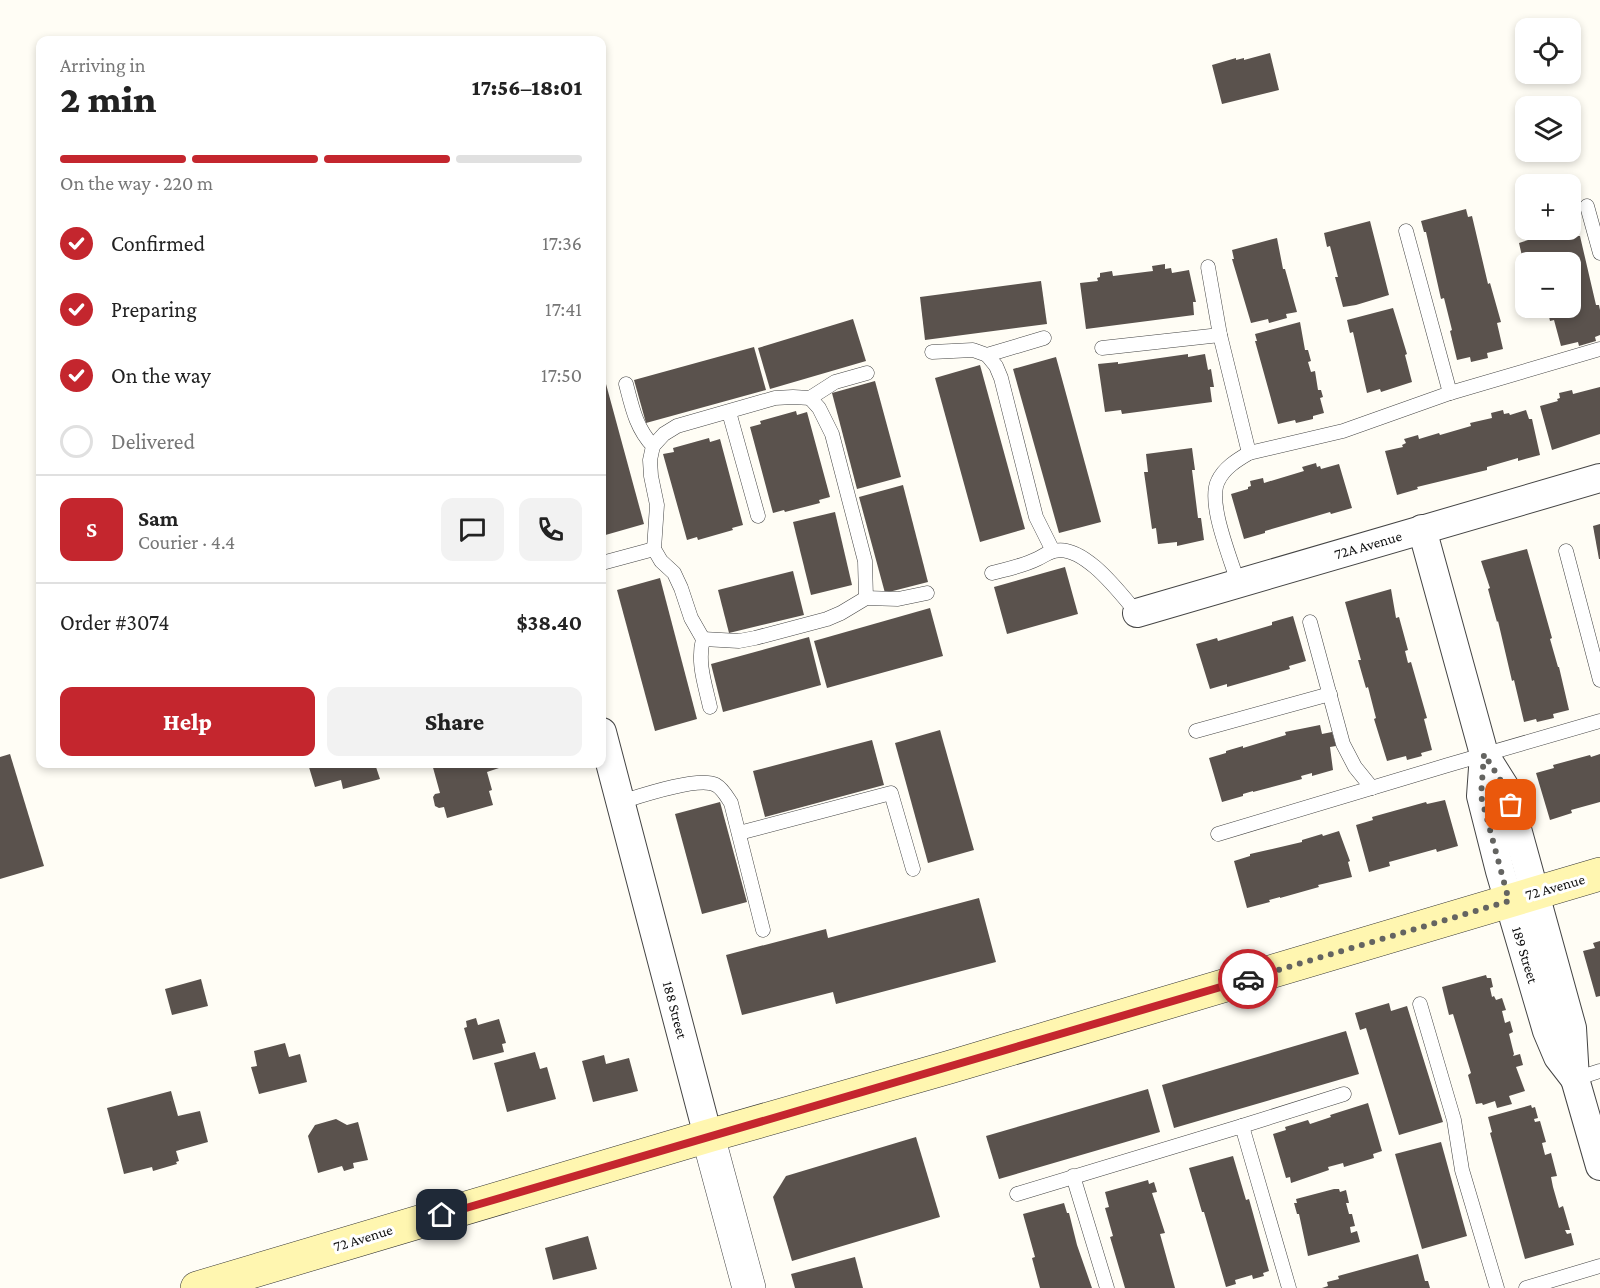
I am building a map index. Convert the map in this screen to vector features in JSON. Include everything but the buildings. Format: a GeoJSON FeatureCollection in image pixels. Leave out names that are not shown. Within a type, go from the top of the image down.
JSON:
{"type":"FeatureCollection","features":[{"type":"Feature","properties":{"kind":"main road","name":"72 Avenue"},"geometry":{"type":"LineString","coordinates":[[197,1288],[1600,874]]}},
{"type":"Feature","properties":{"kind":"street","name":"72A Avenue"},"geometry":{"type":"LineString","coordinates":[[1137,613],[1600,478]]}},
{"type":"Feature","properties":{"kind":"street","name":"189 Street"},"geometry":{"type":"LineString","coordinates":[[1422,529],[1484,754],[1481,796],[1522,897],[1547,1031],[1558,1057],[1587,1075],[1600,1166]]}},
{"type":"Feature","properties":{"kind":"street","name":"188 Street"},"geometry":{"type":"LineString","coordinates":[[606,747],[749,1288]]}},
{"type":"Feature","properties":{"kind":"lane"},"geometry":{"type":"LineString","coordinates":[[1587,206],[1600,253]]}},
{"type":"Feature","properties":{"kind":"lane"},"geometry":{"type":"LineString","coordinates":[[1406,231],[1450,393]]}},
{"type":"Feature","properties":{"kind":"lane"},"geometry":{"type":"LineString","coordinates":[[1208,267],[1220,335],[1249,453]]}},
{"type":"Feature","properties":{"kind":"lane"},"geometry":{"type":"LineString","coordinates":[[1102,348],[1220,335]]}},
{"type":"Feature","properties":{"kind":"lane"},"geometry":{"type":"LineString","coordinates":[[987,355],[1044,338]]}},
{"type":"Feature","properties":{"kind":"lane"},"geometry":{"type":"LineString","coordinates":[[1238,583],[1218,515],[1215,497],[1216,483],[1224,471],[1249,453],[1344,431],[1450,393],[1600,349]]}},
{"type":"Feature","properties":{"kind":"lane"},"geometry":{"type":"LineString","coordinates":[[932,352],[973,350],[987,355],[996,366],[1036,517],[1053,551]]}},
{"type":"Feature","properties":{"kind":"lane"},"geometry":{"type":"LineString","coordinates":[[710,707],[700,666],[703,639],[691,618],[674,573],[661,561],[654,549],[657,505],[651,476],[650,460],[653,446],[664,434],[677,426],[776,398],[810,398],[835,382],[867,372]]}},
{"type":"Feature","properties":{"kind":"lane"},"geometry":{"type":"LineString","coordinates":[[626,384],[637,425],[653,446]]}},
{"type":"Feature","properties":{"kind":"lane"},"geometry":{"type":"LineString","coordinates":[[810,398],[819,408],[832,434],[865,561],[866,598]]}},
{"type":"Feature","properties":{"kind":"lane"},"geometry":{"type":"LineString","coordinates":[[729,412],[758,516]]}},
{"type":"Feature","properties":{"kind":"lane"},"geometry":{"type":"LineString","coordinates":[[606,562],[654,549]]}},
{"type":"Feature","properties":{"kind":"lane"},"geometry":{"type":"LineString","coordinates":[[992,573],[1035,560],[1053,551],[1062,550],[1084,559],[1107,579],[1137,613]]}},
{"type":"Feature","properties":{"kind":"lane"},"geometry":{"type":"LineString","coordinates":[[1566,551],[1600,680]]}},
{"type":"Feature","properties":{"kind":"lane"},"geometry":{"type":"LineString","coordinates":[[703,639],[739,641],[755,638],[827,619],[866,598],[898,599],[927,592]]}},
{"type":"Feature","properties":{"kind":"lane"},"geometry":{"type":"LineString","coordinates":[[1311,622],[1343,744],[1362,778],[1372,788]]}},
{"type":"Feature","properties":{"kind":"lane"},"geometry":{"type":"LineString","coordinates":[[1196,731],[1330,694]]}},
{"type":"Feature","properties":{"kind":"lane"},"geometry":{"type":"LineString","coordinates":[[1218,834],[1484,754],[1600,722]]}},
{"type":"Feature","properties":{"kind":"lane"},"geometry":{"type":"LineString","coordinates":[[621,802],[700,782],[715,784],[723,791],[731,803],[763,930]]}},
{"type":"Feature","properties":{"kind":"lane"},"geometry":{"type":"LineString","coordinates":[[738,833],[891,793],[913,870]]}},
{"type":"Feature","properties":{"kind":"lane"},"geometry":{"type":"LineString","coordinates":[[1420,1004],[1454,1120],[1462,1170],[1497,1288]]}},
{"type":"Feature","properties":{"kind":"lane"},"geometry":{"type":"LineString","coordinates":[[1017,1194],[1344,1094]]}},
{"type":"Feature","properties":{"kind":"lane"},"geometry":{"type":"LineString","coordinates":[[1242,1126],[1289,1288]]}},
{"type":"Feature","properties":{"kind":"lane"},"geometry":{"type":"LineString","coordinates":[[1073,1176],[1107,1288]]}},
{"type":"Feature","properties":{"kind":"lane"},"geometry":{"type":"LineString","coordinates":[[1526,1288],[1600,1266]]}},
{"type":"Feature","properties":{"kind":"way so far"},"geometry":{"type":"LineString","coordinates":[[1248,979],[1509,901],[1481,796],[1484,754],[1506,789],[1511,805]]}},
{"type":"Feature","properties":{"kind":"route"},"geometry":{"type":"LineString","coordinates":[[442,1215],[1248,979]]}}]}
